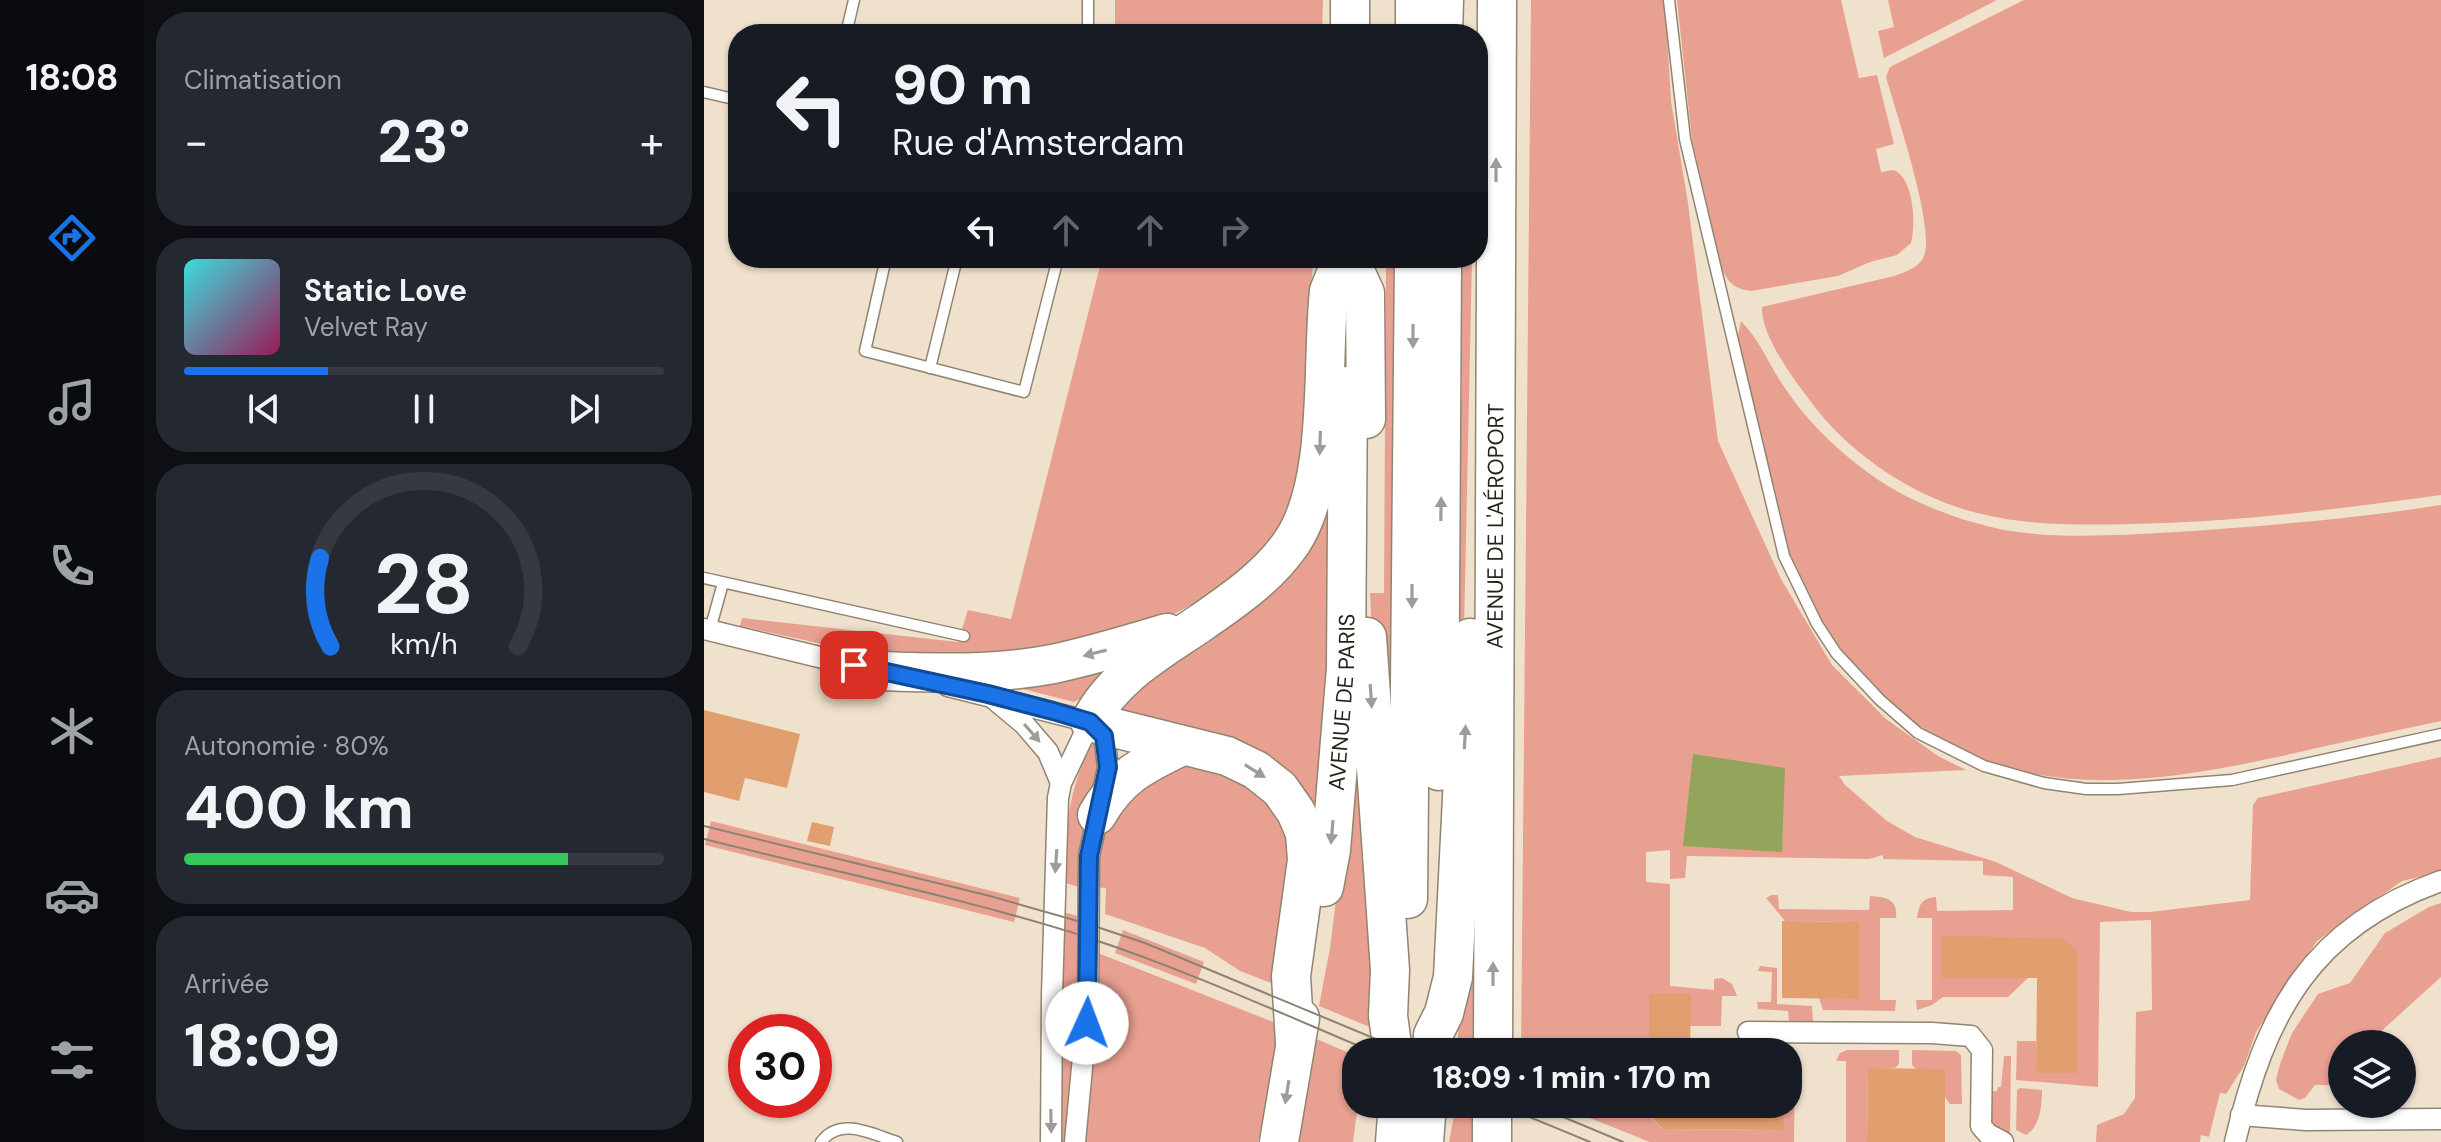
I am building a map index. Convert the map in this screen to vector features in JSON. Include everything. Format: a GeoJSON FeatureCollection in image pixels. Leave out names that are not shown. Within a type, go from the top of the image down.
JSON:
{"type":"FeatureCollection","features":[{"type":"Feature","properties":{"kind":"highway"},"geometry":{"type":"LineString","coordinates":[[1350,0],[1350,24]]}},
{"type":"Feature","properties":{"kind":"highway"},"geometry":{"type":"LineString","coordinates":[[1415,0],[1415,24]]}},
{"type":"Feature","properties":{"kind":"highway"},"geometry":{"type":"LineString","coordinates":[[1443,24],[1444,0]]}},
{"type":"Feature","properties":{"kind":"highway","name":"AVENUE DE L'AÉROPORT"},"geometry":{"type":"LineString","coordinates":[[1493,1038],[1497,0]]}},
{"type":"Feature","properties":{"kind":"highway"},"geometry":{"type":"LineString","coordinates":[[1488,267],[1496,248]]}},
{"type":"Feature","properties":{"kind":"highway"},"geometry":{"type":"LineString","coordinates":[[1295,1042],[1291,976],[1307,860],[1305,833],[1296,812],[1280,789],[1256,770],[1227,756],[1090,722],[1098,707],[1120,681],[1146,659],[1247,590],[1292,541],[1307,512],[1320,455],[1329,291],[1341,268]]}},
{"type":"Feature","properties":{"kind":"highway","name":"AVENUE DE PARIS"},"geometry":{"type":"LineString","coordinates":[[1279,1142],[1331,850],[1346,668],[1348,268]]}},
{"type":"Feature","properties":{"kind":"highway"},"geometry":{"type":"LineString","coordinates":[[1354,268],[1362,281],[1366,307],[1368,643],[1390,970],[1388,1016],[1391,1038]]}},
{"type":"Feature","properties":{"kind":"highway"},"geometry":{"type":"LineString","coordinates":[[1414,268],[1408,939],[1421,1038]]}},
{"type":"Feature","properties":{"kind":"highway"},"geometry":{"type":"LineString","coordinates":[[1423,1038],[1438,897],[1442,268]]}},
{"type":"Feature","properties":{"kind":"highway"},"geometry":{"type":"LineString","coordinates":[[1427,1038],[1444,1013],[1453,977],[1474,561],[1479,288],[1488,268]]}},
{"type":"Feature","properties":{"kind":"highway"},"geometry":{"type":"LineString","coordinates":[[879,671],[959,674],[1052,664],[1197,625]]}},
{"type":"Feature","properties":{"kind":"highway"},"geometry":{"type":"LineString","coordinates":[[1097,815],[1114,788],[1129,774],[1182,746]]}},
{"type":"Feature","properties":{"kind":"highway"},"geometry":{"type":"LineString","coordinates":[[1395,1142],[1397,1118]]}},
{"type":"Feature","properties":{"kind":"highway"},"geometry":{"type":"LineString","coordinates":[[1424,1142],[1426,1118]]}},
{"type":"Feature","properties":{"kind":"highway"},"geometry":{"type":"LineString","coordinates":[[1492,1118],[1492,1142]]}},
{"type":"Feature","properties":{"kind":"street"},"geometry":{"type":"LineString","coordinates":[[707,630],[988,694],[1090,722],[1100,730],[1107,743],[1108,767],[1089,856],[1088,1004],[1075,1142]]}},
{"type":"Feature","properties":{"kind":"street"},"geometry":{"type":"LineString","coordinates":[[988,694],[1024,724],[1048,752],[1061,783]]}},
{"type":"Feature","properties":{"kind":"street"},"geometry":{"type":"LineString","coordinates":[[1051,1142],[1057,815],[1061,783],[1090,722]]}},
{"type":"Feature","properties":{"kind":"street"},"geometry":{"type":"LineString","coordinates":[[2235,1142],[2254,1068],[2273,1023],[2300,979],[2335,940],[2371,915],[2441,881]]}},
{"type":"Feature","properties":{"kind":"street"},"geometry":{"type":"LineString","coordinates":[[1748,1032],[1955,1033],[1971,1036],[1982,1050],[1981,1126],[2003,1142]]}},
{"type":"Feature","properties":{"kind":"street"},"geometry":{"type":"LineString","coordinates":[[2241,1115],[2306,1120],[2441,1119]]}},
{"type":"Feature","properties":{"kind":"lane"},"geometry":{"type":"LineString","coordinates":[[848,24],[854,0]]}},
{"type":"Feature","properties":{"kind":"lane"},"geometry":{"type":"LineString","coordinates":[[1088,0],[1088,24]]}},
{"type":"Feature","properties":{"kind":"lane"},"geometry":{"type":"LineString","coordinates":[[1669,0],[1685,139],[1784,556],[1810,610],[1836,653],[1880,700],[1918,733],[1984,766],[2044,783],[2086,789],[2232,780],[2441,734]]}},
{"type":"Feature","properties":{"kind":"lane"},"geometry":{"type":"LineString","coordinates":[[704,92],[728,98]]}},
{"type":"Feature","properties":{"kind":"lane"},"geometry":{"type":"LineString","coordinates":[[884,268],[865,351],[1024,392],[1055,268]]}},
{"type":"Feature","properties":{"kind":"lane"},"geometry":{"type":"LineString","coordinates":[[930,368],[955,268]]}},
{"type":"Feature","properties":{"kind":"lane"},"geometry":{"type":"LineString","coordinates":[[704,578],[964,636]]}},
{"type":"Feature","properties":{"kind":"lane"},"geometry":{"type":"LineString","coordinates":[[707,630],[723,583]]}},
{"type":"Feature","properties":{"kind":"lane"},"geometry":{"type":"LineString","coordinates":[[821,1142],[831,1131],[839,1128],[851,1128],[897,1142]]}},
{"type":"Feature","properties":{"kind":"shaded area"},"geometry":{"type":"Polygon","coordinates":[[[1115,0],[1323,0],[1322,24],[1115,24],[1115,0]]]}},
{"type":"Feature","properties":{"kind":"shaded area"},"geometry":{"type":"Polygon","coordinates":[[[1531,0],[1665,0],[1671,101],[1688,203],[1718,441],[1781,579],[1832,665],[1886,719],[1938,756],[1966,770],[1839,776],[1845,785],[1887,821],[1915,837],[1996,862],[2072,898],[2131,912],[2150,912],[2250,900],[2253,805],[2258,798],[2441,757],[2441,872],[2402,881],[2317,941],[2256,1032],[2244,1066],[2226,1094],[2220,1093],[2209,1137],[2201,1135],[2200,1142],[2096,1142],[2097,1125],[2124,1114],[2135,1098],[2136,1012],[2152,1010],[2151,920],[2100,922],[2098,1087],[2016,1080],[2017,1041],[2036,1041],[2038,1073],[2077,1071],[2077,952],[2063,938],[1944,937],[1944,977],[2028,978],[2008,997],[1943,997],[1917,1010],[1916,1000],[1932,1000],[1932,918],[1917,918],[1922,903],[1936,897],[1937,911],[2013,910],[2013,877],[1983,875],[1983,861],[1883,859],[1883,855],[1869,859],[1687,856],[1685,878],[1670,879],[1670,850],[1646,852],[1646,882],[1670,884],[1670,986],[1714,990],[1714,979],[1722,978],[1732,984],[1737,996],[1722,996],[1721,1026],[1690,1026],[1688,994],[1652,994],[1649,997],[1649,1038],[1521,1038],[1531,0]]]}},
{"type":"Feature","properties":{"kind":"shaded area"},"geometry":{"type":"Polygon","coordinates":[[[1677,0],[1841,0],[1859,78],[1877,75],[1894,144],[1876,149],[1881,172],[1894,170],[1906,182],[1913,213],[1911,243],[1897,255],[1870,262],[1838,276],[1751,291],[1730,282],[1722,269],[1692,140],[1677,0]]]}},
{"type":"Feature","properties":{"kind":"shaded area"},"geometry":{"type":"Polygon","coordinates":[[[1888,0],[1997,0],[1884,58],[1878,31],[1894,27],[1888,0]]]}},
{"type":"Feature","properties":{"kind":"shaded area"},"geometry":{"type":"Polygon","coordinates":[[[2024,0],[2441,0],[2441,495],[2210,521],[2094,525],[2019,521],[1956,507],[1907,485],[1863,455],[1824,418],[1778,354],[1766,330],[1762,307],[1894,276],[1919,264],[1926,242],[1920,196],[1886,77],[1890,67],[2024,0]]]}},
{"type":"Feature","properties":{"kind":"shaded area"},"geometry":{"type":"Polygon","coordinates":[[[1099,268],[1313,268],[1303,474],[1284,524],[1265,553],[1224,588],[1131,636],[925,662],[840,648],[740,626],[742,618],[958,642],[968,610],[1011,619],[1099,268]]]}},
{"type":"Feature","properties":{"kind":"shaded area"},"geometry":{"type":"Polygon","coordinates":[[[1386,268],[1395,268],[1402,284],[1398,720],[1380,721],[1391,679],[1382,635],[1374,667],[1370,593],[1384,593],[1386,268]]]}},
{"type":"Feature","properties":{"kind":"shaded area"},"geometry":{"type":"Polygon","coordinates":[[[1453,268],[1472,268],[1464,631],[1459,679],[1455,435],[1460,413],[1462,370],[1453,268]]]}},
{"type":"Feature","properties":{"kind":"shaded area"},"geometry":{"type":"Polygon","coordinates":[[[1741,321],[1802,411],[1848,457],[1905,496],[1995,528],[2038,534],[2132,534],[2309,522],[2441,505],[2441,721],[2227,767],[2121,780],[2069,779],[2019,771],[1971,755],[1924,729],[1879,692],[1851,662],[1826,630],[1796,577],[1783,541],[1737,340],[1741,321]]]}},
{"type":"Feature","properties":{"kind":"shaded area"},"geometry":{"type":"Polygon","coordinates":[[[1335,493],[1335,572],[1318,849],[1306,814],[1118,718],[1120,697],[1335,493]]]}},
{"type":"Feature","properties":{"kind":"shaded area"},"geometry":{"type":"Polygon","coordinates":[[[1123,655],[1089,695],[1074,702],[996,682],[1123,655]]]}},
{"type":"Feature","properties":{"kind":"shaded area"},"geometry":{"type":"Polygon","coordinates":[[[1095,740],[1101,750],[1082,888],[1062,882],[1065,844],[1078,776],[1095,740]]]}},
{"type":"Feature","properties":{"kind":"shaded area"},"geometry":{"type":"Polygon","coordinates":[[[1481,741],[1477,1038],[1458,1038],[1470,794],[1481,741]]]}},
{"type":"Feature","properties":{"kind":"shaded area"},"geometry":{"type":"Polygon","coordinates":[[[1693,754],[1785,768],[1782,852],[1683,846],[1693,754]]]}},
{"type":"Feature","properties":{"kind":"shaded area"},"geometry":{"type":"Polygon","coordinates":[[[1177,758],[1228,763],[1292,828],[1284,988],[1240,971],[1205,948],[1105,914],[1106,888],[1094,887],[1102,821],[1177,758]]]}},
{"type":"Feature","properties":{"kind":"shaded area"},"geometry":{"type":"Polygon","coordinates":[[[1352,770],[1367,771],[1382,1032],[1319,1006],[1330,948],[1352,770]]]}},
{"type":"Feature","properties":{"kind":"shaded area"},"geometry":{"type":"Polygon","coordinates":[[[711,821],[1020,898],[1014,922],[705,845],[711,821]]]}},
{"type":"Feature","properties":{"kind":"shaded area"},"geometry":{"type":"Polygon","coordinates":[[[1778,895],[1779,909],[1869,910],[1870,896],[1886,898],[1893,903],[1896,918],[1880,918],[1880,1000],[1896,1000],[1895,1011],[1823,1010],[1819,998],[1859,924],[1785,921],[1766,898],[1778,895]]]}},
{"type":"Feature","properties":{"kind":"shaded area"},"geometry":{"type":"Polygon","coordinates":[[[2441,903],[2441,977],[2382,1030],[2328,1030],[2328,1085],[2315,1085],[2305,1098],[2299,1100],[2279,1089],[2276,1080],[2292,1033],[2318,994],[2350,983],[2385,933],[2441,903]]]}},
{"type":"Feature","properties":{"kind":"shaded area"},"geometry":{"type":"Polygon","coordinates":[[[1060,911],[1081,917],[1081,962],[1067,1142],[1061,1142],[1060,911]]]}},
{"type":"Feature","properties":{"kind":"shaded area"},"geometry":{"type":"Polygon","coordinates":[[[1123,930],[1204,962],[1196,984],[1115,953],[1123,930]]]}},
{"type":"Feature","properties":{"kind":"shaded area"},"geometry":{"type":"Polygon","coordinates":[[[1098,953],[1281,1025],[1258,1142],[1084,1142],[1090,1103],[1098,953]]]}},
{"type":"Feature","properties":{"kind":"shaded area"},"geometry":{"type":"Polygon","coordinates":[[[1760,966],[1777,968],[1777,1004],[1812,1006],[1813,1022],[1789,1022],[1788,1011],[1758,1009],[1757,1002],[1771,1002],[1772,972],[1758,971],[1760,966]]]}},
{"type":"Feature","properties":{"kind":"shaded area"},"geometry":{"type":"Polygon","coordinates":[[[1312,1037],[1342,1050],[1342,1118],[1356,1118],[1353,1142],[1293,1142],[1312,1037]]]}},
{"type":"Feature","properties":{"kind":"shaded area"},"geometry":{"type":"Polygon","coordinates":[[[1847,1050],[1899,1050],[1899,1064],[1895,1068],[1871,1068],[1868,1071],[1867,1142],[1846,1142],[1846,1061],[1836,1061],[1840,1053],[1847,1050]]]}},
{"type":"Feature","properties":{"kind":"shaded area"},"geometry":{"type":"Polygon","coordinates":[[[1912,1050],[1956,1051],[1961,1055],[1962,1104],[1950,1104],[1945,1097],[1945,1072],[1942,1069],[1916,1069],[1912,1065],[1912,1050]]]}},
{"type":"Feature","properties":{"kind":"shaded area"},"geometry":{"type":"Polygon","coordinates":[[[2004,1056],[2011,1056],[2010,1134],[1996,1127],[1990,1113],[1990,1091],[2001,1087],[2004,1056]]]}},
{"type":"Feature","properties":{"kind":"shaded area"},"geometry":{"type":"Polygon","coordinates":[[[2017,1090],[2042,1090],[2037,1121],[2026,1135],[2016,1130],[2017,1090]]]}},
{"type":"Feature","properties":{"kind":"shaded area"},"geometry":{"type":"Polygon","coordinates":[[[1453,1118],[1478,1118],[1477,1142],[1449,1142],[1453,1118]]]}},
{"type":"Feature","properties":{"kind":"shaded area"},"geometry":{"type":"Polygon","coordinates":[[[1590,1118],[1651,1118],[1663,1129],[1782,1130],[1784,1118],[1794,1118],[1794,1142],[1650,1142],[1590,1118]]]}},
{"type":"Feature","properties":{"kind":"building"},"geometry":{"type":"Polygon","coordinates":[[[704,710],[800,734],[787,788],[745,778],[739,801],[704,792],[704,710]]]}},
{"type":"Feature","properties":{"kind":"building"},"geometry":{"type":"Polygon","coordinates":[[[812,822],[834,827],[830,846],[807,841],[812,822]]]}},
{"type":"Feature","properties":{"kind":"building"},"geometry":{"type":"Polygon","coordinates":[[[1782,921],[1859,922],[1859,999],[1782,998],[1782,921]]]}},
{"type":"Feature","properties":{"kind":"building"},"geometry":{"type":"Polygon","coordinates":[[[1942,936],[2063,938],[2078,952],[2077,1073],[2036,1073],[2037,978],[1942,978],[1942,936]]]}},
{"type":"Feature","properties":{"kind":"building"},"geometry":{"type":"Polygon","coordinates":[[[1649,994],[1691,994],[1690,1038],[1649,1038],[1649,994]]]}},
{"type":"Feature","properties":{"kind":"building"},"geometry":{"type":"Polygon","coordinates":[[[1868,1068],[1945,1069],[1945,1142],[1867,1142],[1868,1068]]]}},
{"type":"Feature","properties":{"kind":"building"},"geometry":{"type":"Polygon","coordinates":[[[1652,1118],[1784,1118],[1784,1130],[1663,1129],[1652,1118]]]}},
{"type":"Feature","properties":{"kind":"tram line"},"geometry":{"type":"LineString","coordinates":[[704,826],[990,896],[1088,924],[1145,943],[1373,1038]]}},
{"type":"Feature","properties":{"kind":"tram line"},"geometry":{"type":"LineString","coordinates":[[704,839],[944,897],[1086,937],[1195,977],[1342,1039]]}},
{"type":"Feature","properties":{"kind":"tram line"},"geometry":{"type":"LineString","coordinates":[[1532,1118],[1590,1142]]}},
{"type":"Feature","properties":{"kind":"tram line"},"geometry":{"type":"LineString","coordinates":[[1566,1118],[1623,1142]]}},
{"type":"Feature","properties":{"kind":"route"},"geometry":{"type":"LineString","coordinates":[[854,665],[1053,711],[1090,722],[1104,736],[1108,767],[1089,856],[1087,1023]]}}]}
